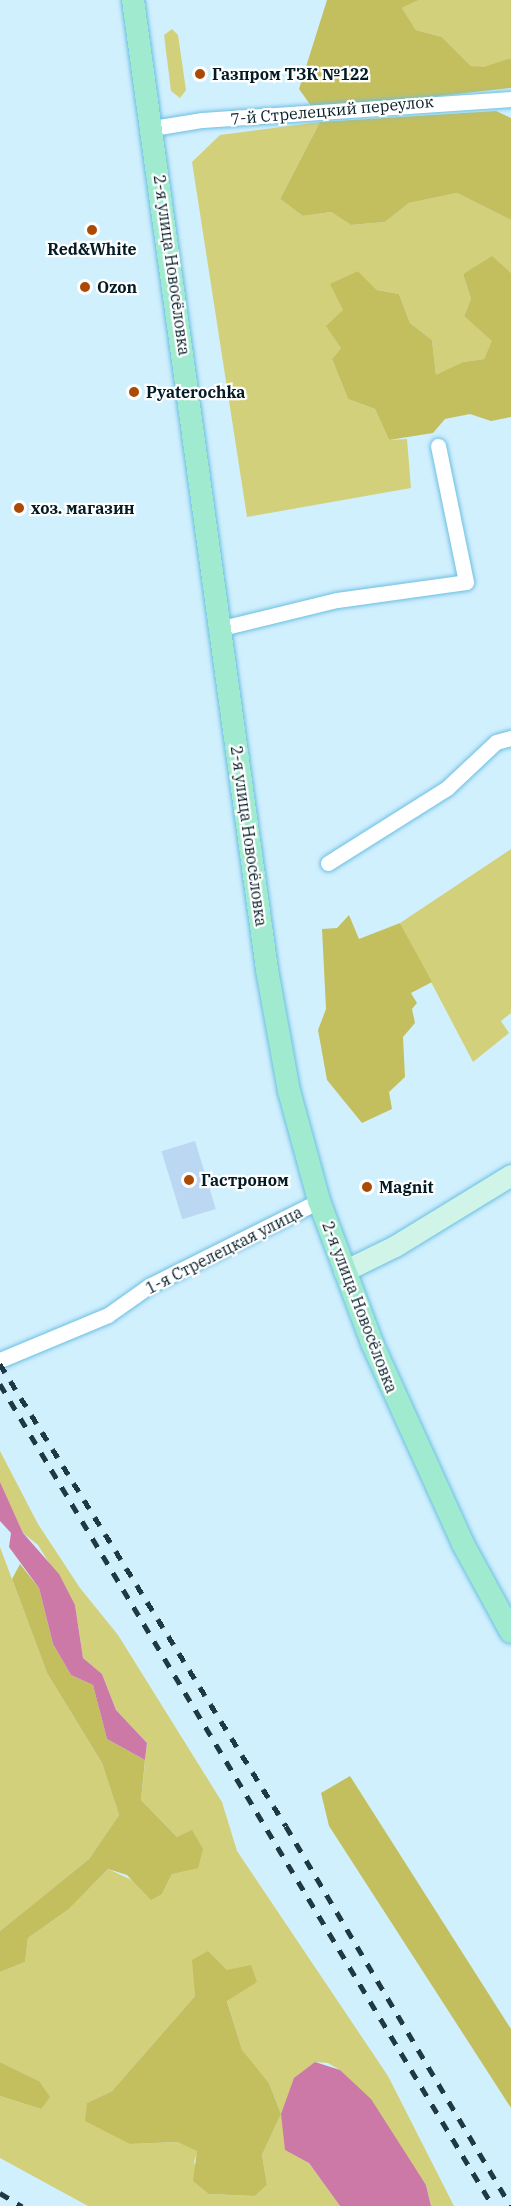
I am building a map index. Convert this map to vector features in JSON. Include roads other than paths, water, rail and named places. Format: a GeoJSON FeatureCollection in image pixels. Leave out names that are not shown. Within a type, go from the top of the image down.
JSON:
{"type":"FeatureCollection","features":[{"type":"Feature","properties":{"kind":"main road","name":"2-я улица Новосёловка"},"geometry":{"type":"LineString","coordinates":[[133,0],[153,128],[278,1035],[319,1201],[344,1271],[401,1410],[511,1632]]}},
{"type":"Feature","properties":{"kind":"street","name":"7-й Стрелецкий переулок"},"geometry":{"type":"LineString","coordinates":[[153,128],[214,119],[511,99]]}},
{"type":"Feature","properties":{"kind":"street"},"geometry":{"type":"LineString","coordinates":[[222,628],[337,600],[466,582],[438,446]]}},
{"type":"Feature","properties":{"kind":"street"},"geometry":{"type":"LineString","coordinates":[[328,863],[447,788],[496,742],[511,738]]}},
{"type":"Feature","properties":{"kind":"street"},"geometry":{"type":"LineString","coordinates":[[344,1271],[396,1246],[511,1175]]}},
{"type":"Feature","properties":{"kind":"street","name":"1-я Стрелецкая улица"},"geometry":{"type":"LineString","coordinates":[[0,1360],[108,1315],[149,1286],[319,1201]]}},
{"type":"Feature","properties":{"kind":"railway"},"geometry":{"type":"LineString","coordinates":[[0,1364],[286,1826],[511,2206]]}},
{"type":"Feature","properties":{"kind":"railway"},"geometry":{"type":"LineString","coordinates":[[0,1384],[493,2206]]}},
{"type":"Feature","properties":{"kind":"railway"},"geometry":{"type":"LineString","coordinates":[[0,2193],[22,2206]]}},
{"type":"Feature","properties":{"kind":"place","name":"Газпром ТЗК №122"},"geometry":{"type":"Point","coordinates":[200,74]}},
{"type":"Feature","properties":{"kind":"place","name":"Red&White"},"geometry":{"type":"Point","coordinates":[92,230]}},
{"type":"Feature","properties":{"kind":"place","name":"Ozon"},"geometry":{"type":"Point","coordinates":[85,287]}},
{"type":"Feature","properties":{"kind":"place","name":"Pyaterochka"},"geometry":{"type":"Point","coordinates":[134,392]}},
{"type":"Feature","properties":{"kind":"place","name":"хоз. магазин"},"geometry":{"type":"Point","coordinates":[19,508]}},
{"type":"Feature","properties":{"kind":"place","name":"Гастроном"},"geometry":{"type":"Point","coordinates":[189,1180]}},
{"type":"Feature","properties":{"kind":"place","name":"Magnit"},"geometry":{"type":"Point","coordinates":[367,1187]}}]}
